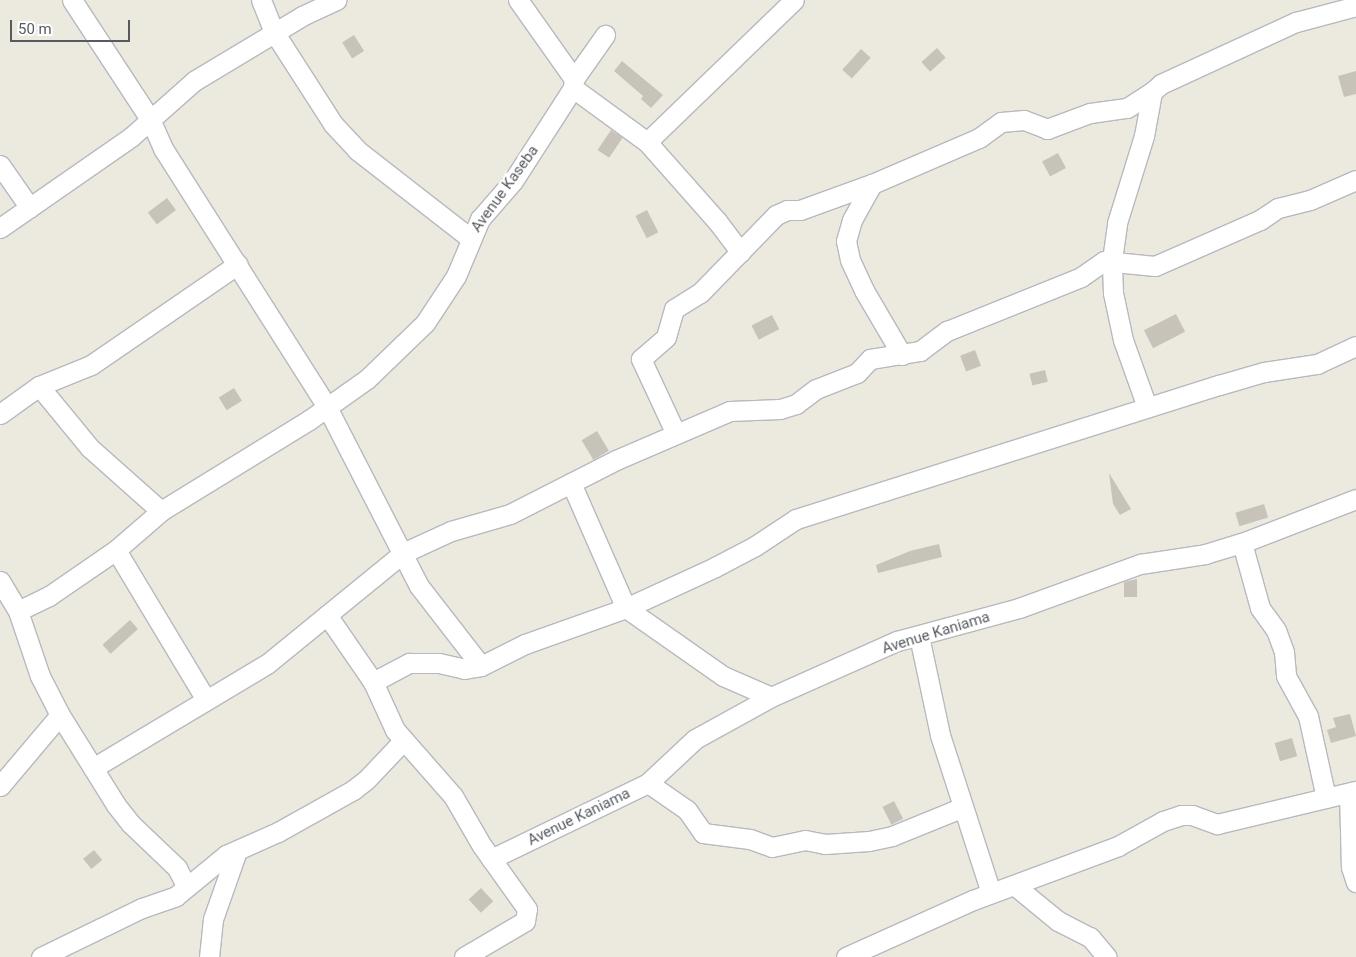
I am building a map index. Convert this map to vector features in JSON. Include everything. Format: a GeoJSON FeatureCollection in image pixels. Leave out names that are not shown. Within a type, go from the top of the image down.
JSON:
{"type":"FeatureCollection","features":[{"type":"Feature","properties":{"kind":"street"},"geometry":{"type":"LineString","coordinates":[[72,0],[150,119],[164,150],[327,407],[419,586],[481,666]]}},
{"type":"Feature","properties":{"kind":"street"},"geometry":{"type":"LineString","coordinates":[[261,0],[274,32],[327,118],[357,150],[470,238]]}},
{"type":"Feature","properties":{"kind":"street"},"geometry":{"type":"LineString","coordinates":[[0,228],[132,137],[194,81],[274,32],[337,0]]}},
{"type":"Feature","properties":{"kind":"street"},"geometry":{"type":"LineString","coordinates":[[518,0],[573,84],[647,142],[717,222],[740,252]]}},
{"type":"Feature","properties":{"kind":"street"},"geometry":{"type":"LineString","coordinates":[[647,142],[794,0]]}},
{"type":"Feature","properties":{"kind":"street"},"geometry":{"type":"LineString","coordinates":[[676,434],[641,360],[666,337],[674,309],[700,293],[776,215],[787,210],[800,210],[872,184],[979,138],[1001,122],[1024,120],[1047,129],[1090,112],[1127,108],[1161,84],[1296,22],[1356,6]]}},
{"type":"Feature","properties":{"kind":"street","name":"Avenue Kaseba"},"geometry":{"type":"LineString","coordinates":[[18,612],[49,596],[116,550],[161,511],[292,432],[367,379],[417,334],[456,276],[470,238],[480,219],[513,181],[605,35]]}},
{"type":"Feature","properties":{"kind":"street"},"geometry":{"type":"LineString","coordinates":[[1147,408],[1122,340],[1113,293],[1112,260],[1118,223],[1144,136],[1152,92]]}},
{"type":"Feature","properties":{"kind":"street"},"geometry":{"type":"LineString","coordinates":[[0,165],[30,208]]}},
{"type":"Feature","properties":{"kind":"street"},"geometry":{"type":"LineString","coordinates":[[93,768],[267,664],[402,553],[452,532],[510,514],[571,483],[730,411],[780,409],[796,404],[816,389],[857,373],[870,359],[902,355],[920,350],[947,331],[1081,277],[1096,265],[1112,260],[1155,266],[1260,220],[1278,208],[1310,200],[1356,180]]}},
{"type":"Feature","properties":{"kind":"street"},"geometry":{"type":"LineString","coordinates":[[872,184],[852,220],[846,241],[850,260],[865,292],[902,355]]}},
{"type":"Feature","properties":{"kind":"street"},"geometry":{"type":"LineString","coordinates":[[0,414],[39,386],[91,365],[238,264]]}},
{"type":"Feature","properties":{"kind":"street"},"geometry":{"type":"LineString","coordinates":[[373,682],[409,663],[439,663],[464,669],[481,666],[525,644],[626,608],[755,546],[796,519],[1264,372],[1317,364],[1356,346]]}},
{"type":"Feature","properties":{"kind":"street"},"geometry":{"type":"LineString","coordinates":[[39,386],[90,448],[161,511]]}},
{"type":"Feature","properties":{"kind":"street"},"geometry":{"type":"LineString","coordinates":[[571,483],[626,608],[723,676],[771,697]]}},
{"type":"Feature","properties":{"kind":"street","name":"Avenue Kaniama"},"geometry":{"type":"LineString","coordinates":[[491,859],[648,782],[695,739],[771,697],[896,641],[1019,608],[1140,564],[1205,554],[1242,543],[1356,499]]}},
{"type":"Feature","properties":{"kind":"street"},"geometry":{"type":"LineString","coordinates":[[1242,543],[1260,608],[1276,630],[1284,652],[1286,676],[1308,716],[1326,798]]}},
{"type":"Feature","properties":{"kind":"street"},"geometry":{"type":"LineString","coordinates":[[116,550],[206,700]]}},
{"type":"Feature","properties":{"kind":"street"},"geometry":{"type":"LineString","coordinates":[[0,581],[18,612],[40,676],[60,715],[131,824],[177,868],[186,886]]}},
{"type":"Feature","properties":{"kind":"street"},"geometry":{"type":"LineString","coordinates":[[327,615],[373,682],[403,741],[453,796],[491,859],[528,914],[525,921],[464,957]]}},
{"type":"Feature","properties":{"kind":"street"},"geometry":{"type":"LineString","coordinates":[[919,636],[940,735],[961,808],[991,894]]}},
{"type":"Feature","properties":{"kind":"street"},"geometry":{"type":"LineString","coordinates":[[0,786],[60,715]]}},
{"type":"Feature","properties":{"kind":"street"},"geometry":{"type":"LineString","coordinates":[[41,957],[64,952],[142,908],[176,896],[216,861],[352,790],[366,780],[403,741]]}},
{"type":"Feature","properties":{"kind":"street"},"geometry":{"type":"LineString","coordinates":[[648,782],[687,810],[703,833],[750,839],[772,847],[805,840],[826,844],[869,841],[892,836],[961,808]]}},
{"type":"Feature","properties":{"kind":"street"},"geometry":{"type":"LineString","coordinates":[[846,957],[880,951],[991,894],[1118,846],[1163,821],[1181,815],[1192,815],[1217,824],[1352,792],[1350,867],[1356,882]]}},
{"type":"Feature","properties":{"kind":"street"},"geometry":{"type":"LineString","coordinates":[[210,957],[213,919],[237,851]]}},
{"type":"Feature","properties":{"kind":"street"},"geometry":{"type":"LineString","coordinates":[[1014,885],[1058,921],[1090,937],[1108,957]]}},
{"type":"Feature","properties":{"kind":"building"},"geometry":{"type":"Polygon","coordinates":[[[354,35],[364,51],[352,59],[342,42],[354,35]]]}},
{"type":"Feature","properties":{"kind":"building"},"geometry":{"type":"Polygon","coordinates":[[[937,48],[946,58],[930,72],[921,62],[937,48]]]}},
{"type":"Feature","properties":{"kind":"building"},"geometry":{"type":"Polygon","coordinates":[[[861,49],[871,58],[852,79],[842,70],[861,49]]]}},
{"type":"Feature","properties":{"kind":"building"},"geometry":{"type":"Polygon","coordinates":[[[622,61],[663,95],[651,108],[641,99],[643,96],[614,71],[622,61]]]}},
{"type":"Feature","properties":{"kind":"building"},"geometry":{"type":"Polygon","coordinates":[[[1356,71],[1356,94],[1344,97],[1338,76],[1356,71]]]}},
{"type":"Feature","properties":{"kind":"building"},"geometry":{"type":"Polygon","coordinates":[[[611,130],[623,138],[609,158],[598,150],[611,130]]]}},
{"type":"Feature","properties":{"kind":"building"},"geometry":{"type":"Polygon","coordinates":[[[1058,153],[1066,168],[1050,176],[1042,161],[1058,153]]]}},
{"type":"Feature","properties":{"kind":"building"},"geometry":{"type":"Polygon","coordinates":[[[167,198],[176,210],[157,224],[148,212],[167,198]]]}},
{"type":"Feature","properties":{"kind":"building"},"geometry":{"type":"Polygon","coordinates":[[[647,210],[658,232],[647,238],[635,216],[647,210]]]}},
{"type":"Feature","properties":{"kind":"building"},"geometry":{"type":"Polygon","coordinates":[[[1176,314],[1185,332],[1153,348],[1144,330],[1176,314]]]}},
{"type":"Feature","properties":{"kind":"building"},"geometry":{"type":"Polygon","coordinates":[[[772,315],[779,329],[759,340],[752,325],[772,315]]]}},
{"type":"Feature","properties":{"kind":"building"},"geometry":{"type":"Polygon","coordinates":[[[975,350],[981,366],[966,372],[960,356],[975,350]]]}},
{"type":"Feature","properties":{"kind":"building"},"geometry":{"type":"Polygon","coordinates":[[[1045,370],[1048,382],[1032,386],[1029,374],[1045,370]]]}},
{"type":"Feature","properties":{"kind":"building"},"geometry":{"type":"Polygon","coordinates":[[[234,388],[242,401],[227,410],[219,398],[234,388]]]}},
{"type":"Feature","properties":{"kind":"building"},"geometry":{"type":"Polygon","coordinates":[[[597,431],[609,451],[593,460],[582,440],[597,431]]]}},
{"type":"Feature","properties":{"kind":"building"},"geometry":{"type":"Polygon","coordinates":[[[1109,473],[1131,509],[1120,515],[1113,504],[1109,473]]]}},
{"type":"Feature","properties":{"kind":"building"},"geometry":{"type":"Polygon","coordinates":[[[1264,504],[1268,517],[1239,526],[1235,513],[1264,504]]]}},
{"type":"Feature","properties":{"kind":"building"},"geometry":{"type":"Polygon","coordinates":[[[939,544],[942,557],[878,573],[876,565],[910,551],[939,544]]]}},
{"type":"Feature","properties":{"kind":"building"},"geometry":{"type":"Polygon","coordinates":[[[1137,579],[1137,597],[1124,597],[1124,582],[1137,579]]]}},
{"type":"Feature","properties":{"kind":"building"},"geometry":{"type":"Polygon","coordinates":[[[130,620],[138,629],[111,654],[103,645],[130,620]]]}},
{"type":"Feature","properties":{"kind":"building"},"geometry":{"type":"Polygon","coordinates":[[[1350,714],[1356,736],[1331,743],[1327,730],[1336,727],[1333,718],[1350,714]]]}},
{"type":"Feature","properties":{"kind":"building"},"geometry":{"type":"Polygon","coordinates":[[[1292,738],[1297,756],[1280,761],[1275,743],[1292,738]]]}},
{"type":"Feature","properties":{"kind":"building"},"geometry":{"type":"Polygon","coordinates":[[[894,801],[903,819],[891,825],[882,807],[894,801]]]}},
{"type":"Feature","properties":{"kind":"building"},"geometry":{"type":"Polygon","coordinates":[[[94,850],[102,860],[91,869],[83,859],[94,850]]]}},
{"type":"Feature","properties":{"kind":"building"},"geometry":{"type":"Polygon","coordinates":[[[481,888],[493,901],[481,913],[469,900],[481,888]]]}}]}
